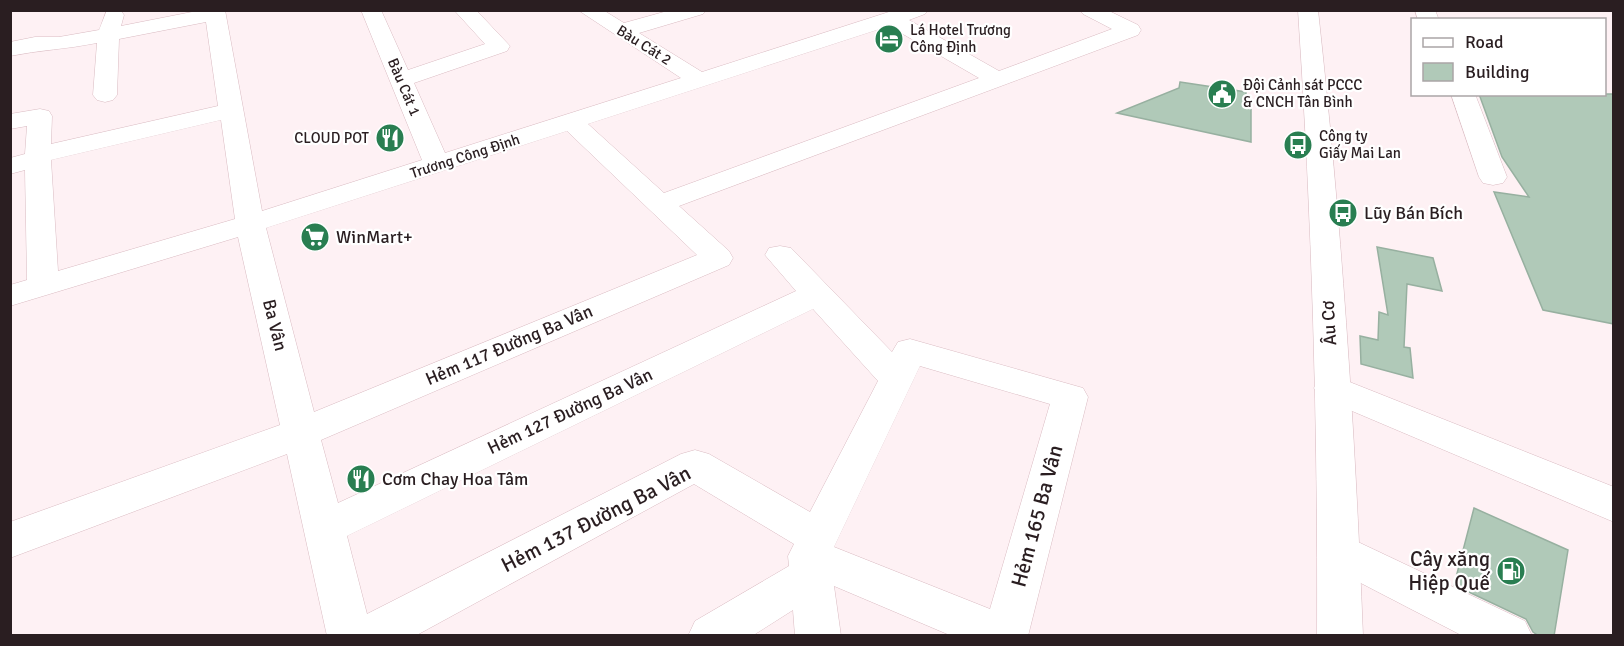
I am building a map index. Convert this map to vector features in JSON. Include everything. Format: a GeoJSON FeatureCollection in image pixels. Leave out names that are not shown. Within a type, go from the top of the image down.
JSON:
{"type":"FeatureCollection","features":[{"type":"Feature","properties":{"kind":"street"},"geometry":{"type":"LineString","coordinates":[[105,95],[108,34],[115,10]]}},
{"type":"Feature","properties":{"kind":"street","name":"Bàu Cát 1"},"geometry":{"type":"LineString","coordinates":[[371,10],[437,164]]}},
{"type":"Feature","properties":{"kind":"street"},"geometry":{"type":"LineString","coordinates":[[401,80],[499,46],[464,10]]}},
{"type":"Feature","properties":{"kind":"street","name":"Bàu Cát 2"},"geometry":{"type":"LineString","coordinates":[[588,10],[700,80]]}},
{"type":"Feature","properties":{"kind":"street"},"geometry":{"type":"LineString","coordinates":[[621,32],[696,10]]}},
{"type":"Feature","properties":{"kind":"street"},"geometry":{"type":"LineString","coordinates":[[855,10],[885,21],[998,79]]}},
{"type":"Feature","properties":{"kind":"street","name":"Trương Công Định"},"geometry":{"type":"LineString","coordinates":[[10,296],[250,224],[918,10]]}},
{"type":"Feature","properties":{"kind":"street"},"geometry":{"type":"LineString","coordinates":[[572,122],[660,204],[1130,30],[1090,10]]}},
{"type":"Feature","properties":{"kind":"street","name":"Âu Cơ"},"geometry":{"type":"LineString","coordinates":[[1308,10],[1322,180],[1339,551],[1340,636]]}},
{"type":"Feature","properties":{"kind":"street"},"geometry":{"type":"LineString","coordinates":[[10,49],[35,44],[59,44],[216,12]]}},
{"type":"Feature","properties":{"kind":"street","name":"Ba Vân"},"geometry":{"type":"LineString","coordinates":[[216,12],[250,224],[350,636]]}},
{"type":"Feature","properties":{"kind":"street"},"geometry":{"type":"LineString","coordinates":[[1464,96],[1493,177]]}},
{"type":"Feature","properties":{"kind":"street"},"geometry":{"type":"LineString","coordinates":[[10,122],[40,116],[38,155],[232,110]]}},
{"type":"Feature","properties":{"kind":"street"},"geometry":{"type":"LineString","coordinates":[[10,166],[38,159],[43,286]]}},
{"type":"Feature","properties":{"kind":"street","name":"Hẻm 117 Đường Ba Vân"},"geometry":{"type":"LineString","coordinates":[[10,540],[301,433],[718,258],[660,204]]}},
{"type":"Feature","properties":{"kind":"street"},"geometry":{"type":"LineString","coordinates":[[711,636],[813,556],[897,379],[780,255]]}},
{"type":"Feature","properties":{"kind":"street","name":"Hẻm 127 Đường Ba Vân"},"geometry":{"type":"LineString","coordinates":[[324,528],[817,294]]}},
{"type":"Feature","properties":{"kind":"street","name":"Hẻm 165 Ba Vân"},"geometry":{"type":"LineString","coordinates":[[897,379],[910,351],[1070,397],[1005,636]]}},
{"type":"Feature","properties":{"kind":"street"},"geometry":{"type":"LineString","coordinates":[[1332,388],[1614,505]]}},
{"type":"Feature","properties":{"kind":"street","name":"Hẻm 137 Đường Ba Vân"},"geometry":{"type":"LineString","coordinates":[[370,636],[695,465],[813,556]]}},
{"type":"Feature","properties":{"kind":"street"},"geometry":{"type":"LineString","coordinates":[[1339,551],[1509,636]]}},
{"type":"Feature","properties":{"kind":"street"},"geometry":{"type":"LineString","coordinates":[[813,556],[818,636]]}},
{"type":"Feature","properties":{"kind":"street"},"geometry":{"type":"LineString","coordinates":[[813,556],[1005,636]]}},
{"type":"Feature","properties":{"kind":"building"},"geometry":{"type":"Polygon","coordinates":[[[1180,82],[1246,92],[1246,97],[1251,98],[1251,142],[1117,113],[1179,88],[1180,82]]]}},
{"type":"Feature","properties":{"kind":"building"},"geometry":{"type":"Polygon","coordinates":[[[1606,94],[1614,94],[1614,324],[1543,310],[1494,192],[1529,197],[1502,157],[1480,96],[1606,96],[1606,94]]]}},
{"type":"Feature","properties":{"kind":"building"},"geometry":{"type":"Polygon","coordinates":[[[1377,247],[1433,258],[1442,291],[1407,284],[1404,347],[1410,348],[1413,378],[1361,364],[1360,336],[1378,340],[1379,312],[1388,315],[1377,247]]]}},
{"type":"Feature","properties":{"kind":"building","name":"Cây xăng Hiệp Quế"},"geometry":{"type":"Polygon","coordinates":[[[1474,508],[1568,550],[1554,636],[1539,636],[1533,632],[1526,619],[1454,585],[1474,508]]]}},
{"type":"Feature","properties":{"kind":"place","name":"Lá Hotel Trương Công Định"},"geometry":{"type":"Point","coordinates":[889,39]}},
{"type":"Feature","properties":{"kind":"place","name":"Đội Cảnh sát PCCC & CNCH Tân Bình"},"geometry":{"type":"Point","coordinates":[1222,94]}},
{"type":"Feature","properties":{"kind":"place","name":"CLOUD POT"},"geometry":{"type":"Point","coordinates":[390,138]}},
{"type":"Feature","properties":{"kind":"place","name":"Công ty Giấy Mai Lan"},"geometry":{"type":"Point","coordinates":[1298,145]}},
{"type":"Feature","properties":{"kind":"place","name":"Lũy Bán Bích"},"geometry":{"type":"Point","coordinates":[1343,213]}},
{"type":"Feature","properties":{"kind":"place","name":"WinMart+"},"geometry":{"type":"Point","coordinates":[315,237]}},
{"type":"Feature","properties":{"kind":"place","name":"Cơm Chay Hoa Tâm"},"geometry":{"type":"Point","coordinates":[361,479]}},
{"type":"Feature","properties":{"kind":"place","name":"Cây xăng Hiệp Quế"},"geometry":{"type":"Point","coordinates":[1511,571]}}]}
